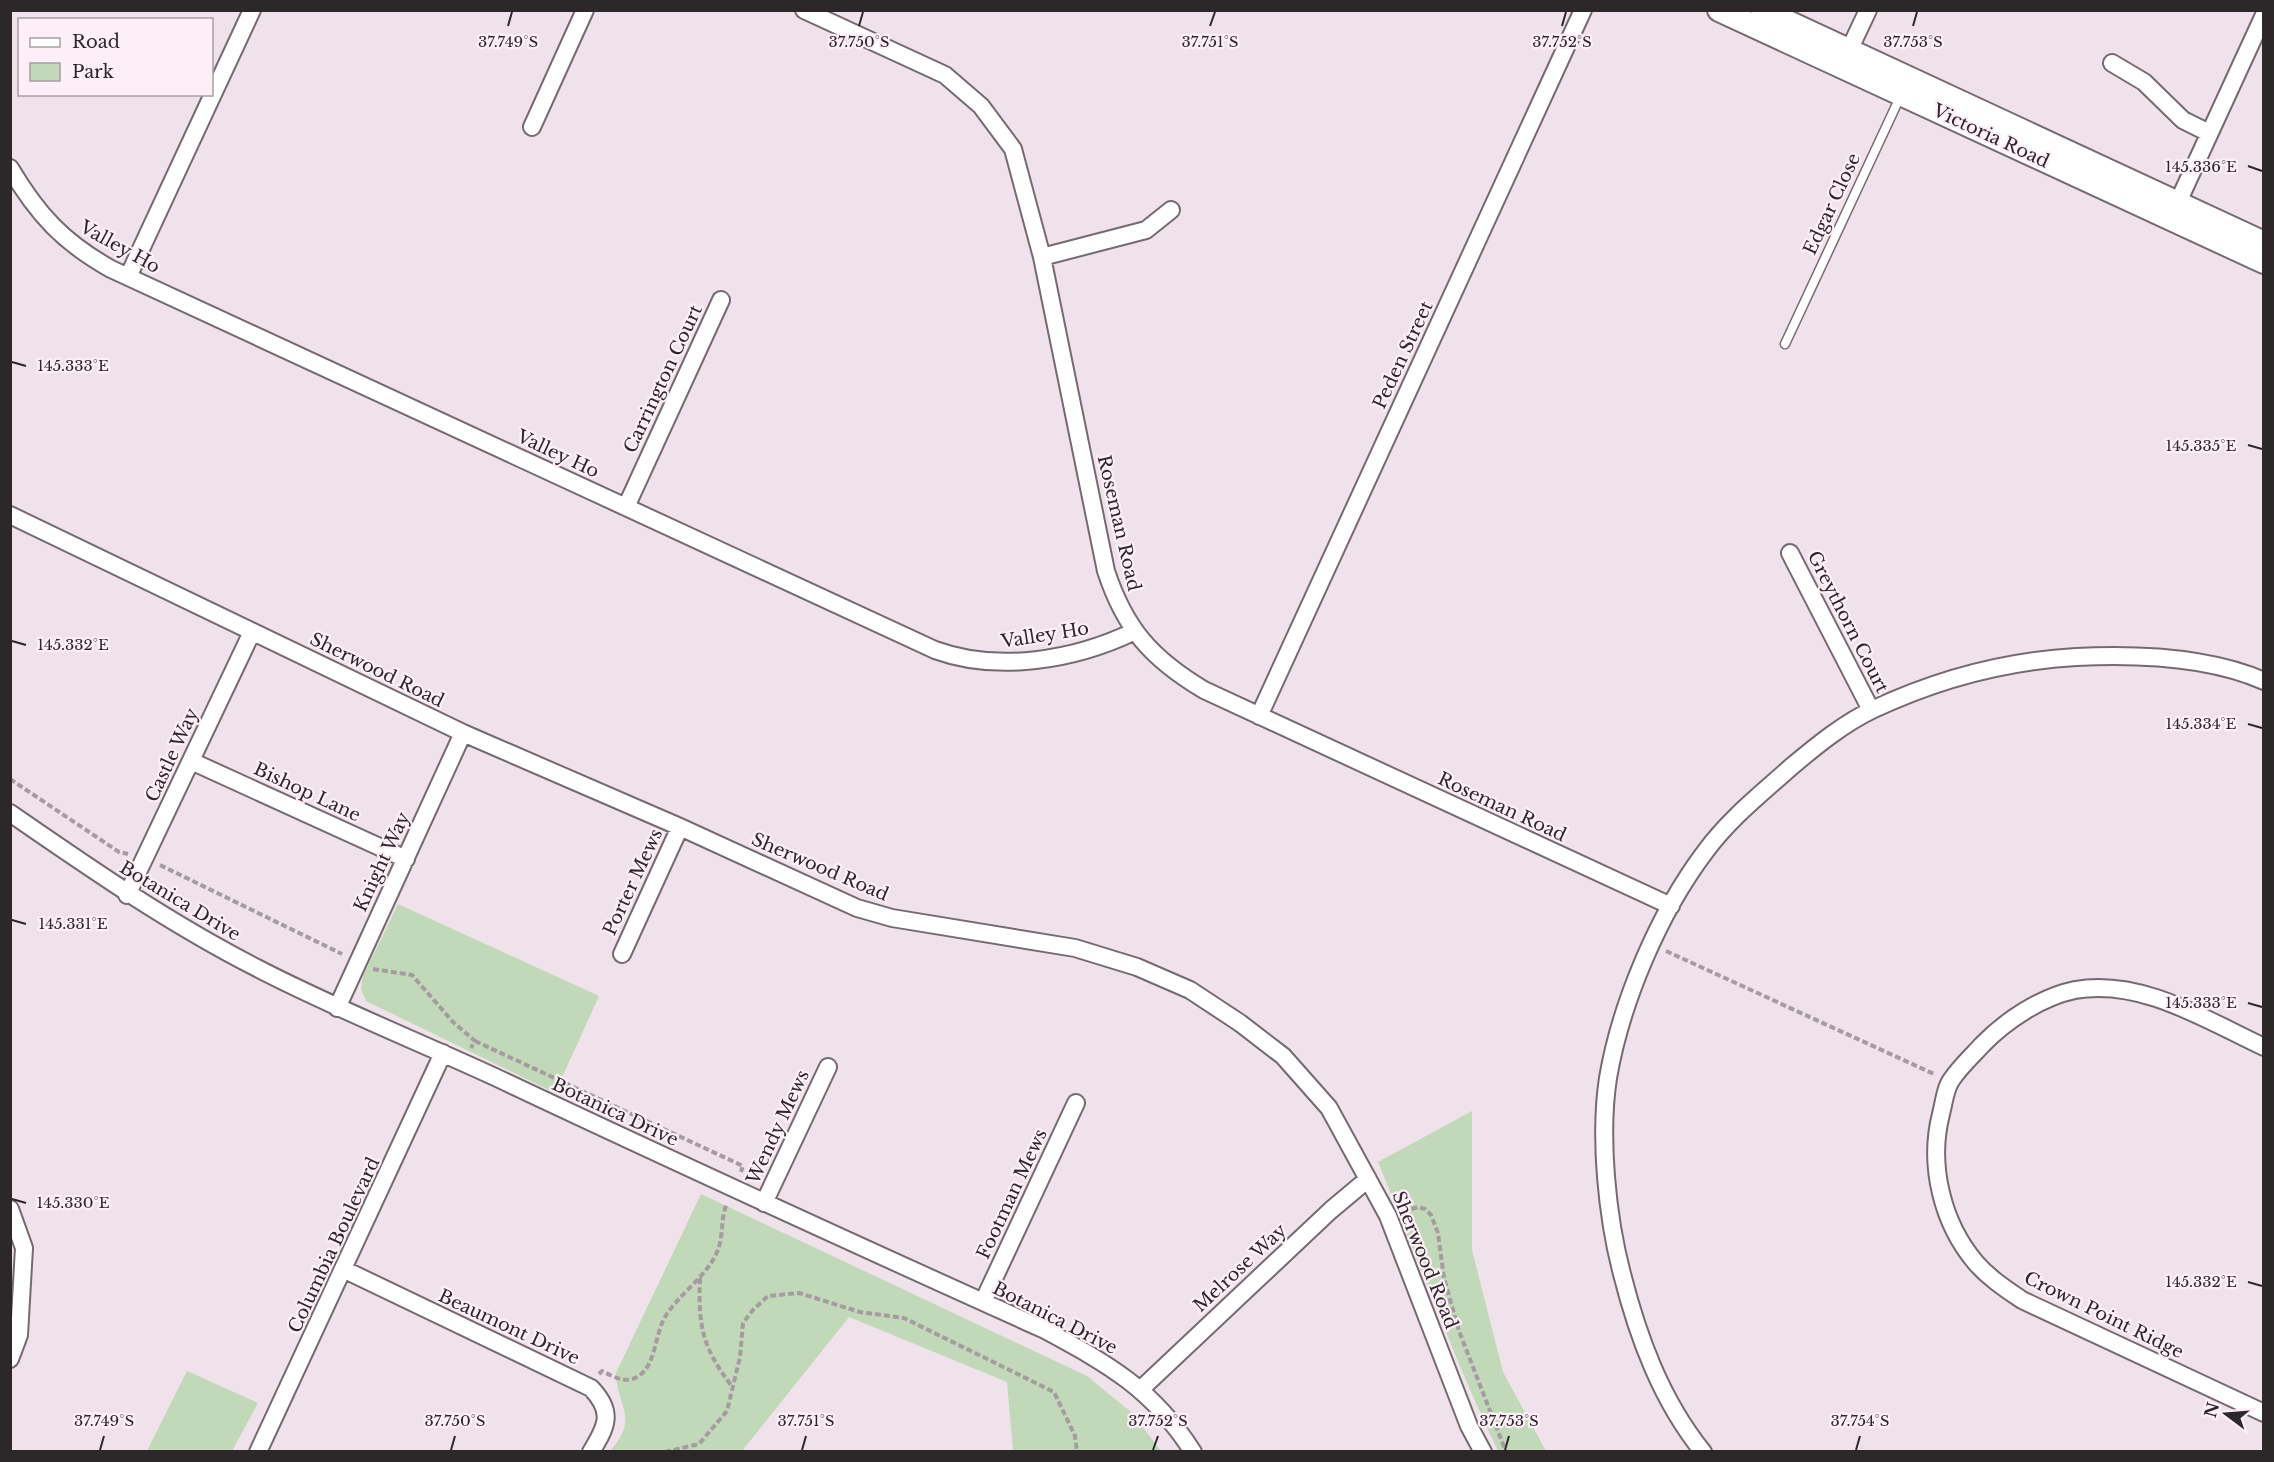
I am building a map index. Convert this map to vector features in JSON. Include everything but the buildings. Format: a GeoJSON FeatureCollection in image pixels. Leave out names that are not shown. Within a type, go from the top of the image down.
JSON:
{"type":"FeatureCollection","features":[{"type":"Feature","properties":{"kind":"main road","name":"Victoria Road"},"geometry":{"type":"LineString","coordinates":[[1719,10],[1845,59],[2174,211],[2264,262]]}},
{"type":"Feature","properties":{"kind":"main road","name":"Victoria Road"},"geometry":{"type":"LineString","coordinates":[[1762,10],[1845,59]]}},
{"type":"Feature","properties":{"kind":"main road","name":"Victoria Road"},"geometry":{"type":"LineString","coordinates":[[2174,211],[2264,243]]}},
{"type":"Feature","properties":{"kind":"street"},"geometry":{"type":"LineString","coordinates":[[213,94],[252,10]]}},
{"type":"Feature","properties":{"kind":"street"},"geometry":{"type":"LineString","coordinates":[[532,127],[585,10]]}},
{"type":"Feature","properties":{"kind":"street","name":"Roseman Road"},"geometry":{"type":"LineString","coordinates":[[804,10],[945,75],[981,106],[1013,148],[1042,257],[1106,571],[1122,613],[1133,632],[1159,659],[1183,678],[1259,716],[1671,906]]}},
{"type":"Feature","properties":{"kind":"street","name":"Peden Street"},"geometry":{"type":"LineString","coordinates":[[1259,716],[1583,10]]}},
{"type":"Feature","properties":{"kind":"street"},"geometry":{"type":"LineString","coordinates":[[1845,59],[1868,10]]}},
{"type":"Feature","properties":{"kind":"street"},"geometry":{"type":"LineString","coordinates":[[2174,211],[2264,15]]}},
{"type":"Feature","properties":{"kind":"street"},"geometry":{"type":"LineString","coordinates":[[2112,63],[2144,82],[2183,120],[2209,133]]}},
{"type":"Feature","properties":{"kind":"street"},"geometry":{"type":"LineString","coordinates":[[128,277],[212,96]]}},
{"type":"Feature","properties":{"kind":"street","name":"Valley Ho"},"geometry":{"type":"LineString","coordinates":[[10,168],[33,205],[57,232],[90,258],[955,657],[1000,662],[1029,660],[1099,646],[1133,632]]}},
{"type":"Feature","properties":{"kind":"street"},"geometry":{"type":"LineString","coordinates":[[1042,257],[1146,230],[1171,210]]}},
{"type":"Feature","properties":{"kind":"street","name":"Carrington Court"},"geometry":{"type":"LineString","coordinates":[[626,507],[721,300]]}},
{"type":"Feature","properties":{"kind":"street","name":"Sherwood Road"},"geometry":{"type":"LineString","coordinates":[[10,515],[463,733],[875,914],[1075,948],[1137,967],[1190,990],[1240,1023],[1283,1056],[1329,1108],[1388,1216],[1469,1426],[1483,1452]]}},
{"type":"Feature","properties":{"kind":"street","name":"Greythorn Court"},"geometry":{"type":"LineString","coordinates":[[1790,553],[1871,710]]}},
{"type":"Feature","properties":{"kind":"street","name":"Castle Way"},"geometry":{"type":"LineString","coordinates":[[127,895],[252,632]]}},
{"type":"Feature","properties":{"kind":"street"},"geometry":{"type":"LineString","coordinates":[[1703,1452],[1689,1435],[1656,1376],[1635,1323],[1616,1249],[1605,1166],[1608,1079],[1629,999],[1651,944],[1704,852],[1741,811],[1815,747],[1871,710],[1942,682],[2003,664],[2060,658],[2134,656],[2205,664],[2264,681]]}},
{"type":"Feature","properties":{"kind":"street","name":"Knight Way"},"geometry":{"type":"LineString","coordinates":[[337,1008],[463,733]]}},
{"type":"Feature","properties":{"kind":"street","name":"Bishop Lane"},"geometry":{"type":"LineString","coordinates":[[191,761],[406,859]]}},
{"type":"Feature","properties":{"kind":"street","name":"Botanica Drive"},"geometry":{"type":"LineString","coordinates":[[10,813],[127,895],[254,966],[337,1008],[463,1062],[733,1189],[983,1302],[1088,1353],[1142,1389],[1173,1423],[1193,1452]]}},
{"type":"Feature","properties":{"kind":"street","name":"Porter Mews"},"geometry":{"type":"LineString","coordinates":[[622,954],[680,827]]}},
{"type":"Feature","properties":{"kind":"street","name":"Crown Point Ridge"},"geometry":{"type":"LineString","coordinates":[[2264,1047],[2155,997],[2114,989],[2075,990],[2034,1005],[1995,1032],[1950,1081],[1938,1127],[1936,1171],[1950,1222],[1976,1262],[1997,1282],[2022,1300],[2264,1413]]}},
{"type":"Feature","properties":{"kind":"street","name":"Columbia Boulevard"},"geometry":{"type":"LineString","coordinates":[[258,1452],[345,1270],[443,1053]]}},
{"type":"Feature","properties":{"kind":"street","name":"Wendy Mews"},"geometry":{"type":"LineString","coordinates":[[764,1203],[828,1067]]}},
{"type":"Feature","properties":{"kind":"street","name":"Footman Mews"},"geometry":{"type":"LineString","coordinates":[[983,1302],[1076,1103]]}},
{"type":"Feature","properties":{"kind":"street","name":"Melrose Way"},"geometry":{"type":"LineString","coordinates":[[1142,1389],[1331,1210],[1368,1179]]}},
{"type":"Feature","properties":{"kind":"street"},"geometry":{"type":"LineString","coordinates":[[10,1209],[24,1248],[19,1335],[10,1359]]}},
{"type":"Feature","properties":{"kind":"street","name":"Beaumont Drive"},"geometry":{"type":"LineString","coordinates":[[345,1270],[591,1388],[599,1396],[607,1417],[604,1431],[591,1452]]}},
{"type":"Feature","properties":{"kind":"lane","name":"Edgar Close"},"geometry":{"type":"LineString","coordinates":[[1785,344],[1905,87]]}},
{"type":"Feature","properties":{"kind":"path"},"geometry":{"type":"LineString","coordinates":[[10,779],[119,852],[144,857],[378,971],[394,970],[412,975],[453,1022],[475,1041],[743,1166],[722,1216],[717,1253],[700,1277],[682,1292],[664,1319],[647,1368],[638,1377],[622,1380],[602,1371],[591,1388]]}},
{"type":"Feature","properties":{"kind":"path"},"geometry":{"type":"LineString","coordinates":[[1651,944],[1950,1081]]}},
{"type":"Feature","properties":{"kind":"path"},"geometry":{"type":"LineString","coordinates":[[463,1062],[475,1041]]}},
{"type":"Feature","properties":{"kind":"path"},"geometry":{"type":"LineString","coordinates":[[1388,1216],[1418,1207],[1431,1215],[1438,1233],[1444,1278],[1459,1331],[1506,1452]]}},
{"type":"Feature","properties":{"kind":"path"},"geometry":{"type":"LineString","coordinates":[[700,1277],[698,1316],[704,1341],[712,1361],[731,1386]]}},
{"type":"Feature","properties":{"kind":"path"},"geometry":{"type":"LineString","coordinates":[[665,1452],[699,1444],[727,1411],[731,1386],[740,1357],[743,1323],[753,1311],[768,1296],[799,1293],[860,1312],[904,1318],[1054,1392],[1075,1436],[1077,1452]]}},
{"type":"Feature","properties":{"kind":"green space"},"geometry":{"type":"Polygon","coordinates":[[[398,904],[599,996],[555,1093],[366,1001],[361,989],[363,976],[398,904]]]}},
{"type":"Feature","properties":{"kind":"green space"},"geometry":{"type":"Polygon","coordinates":[[[1472,1111],[1472,1250],[1503,1372],[1546,1451],[1498,1451],[1451,1344],[1378,1162],[1472,1111]]]}},
{"type":"Feature","properties":{"kind":"green space"},"geometry":{"type":"Polygon","coordinates":[[[701,1194],[1087,1376],[1131,1412],[1161,1451],[1013,1451],[1007,1382],[849,1317],[742,1451],[610,1451],[624,1429],[625,1421],[616,1373],[701,1194]]]}},
{"type":"Feature","properties":{"kind":"green space"},"geometry":{"type":"Polygon","coordinates":[[[187,1371],[258,1403],[232,1451],[147,1451],[187,1371]]]}}]}
